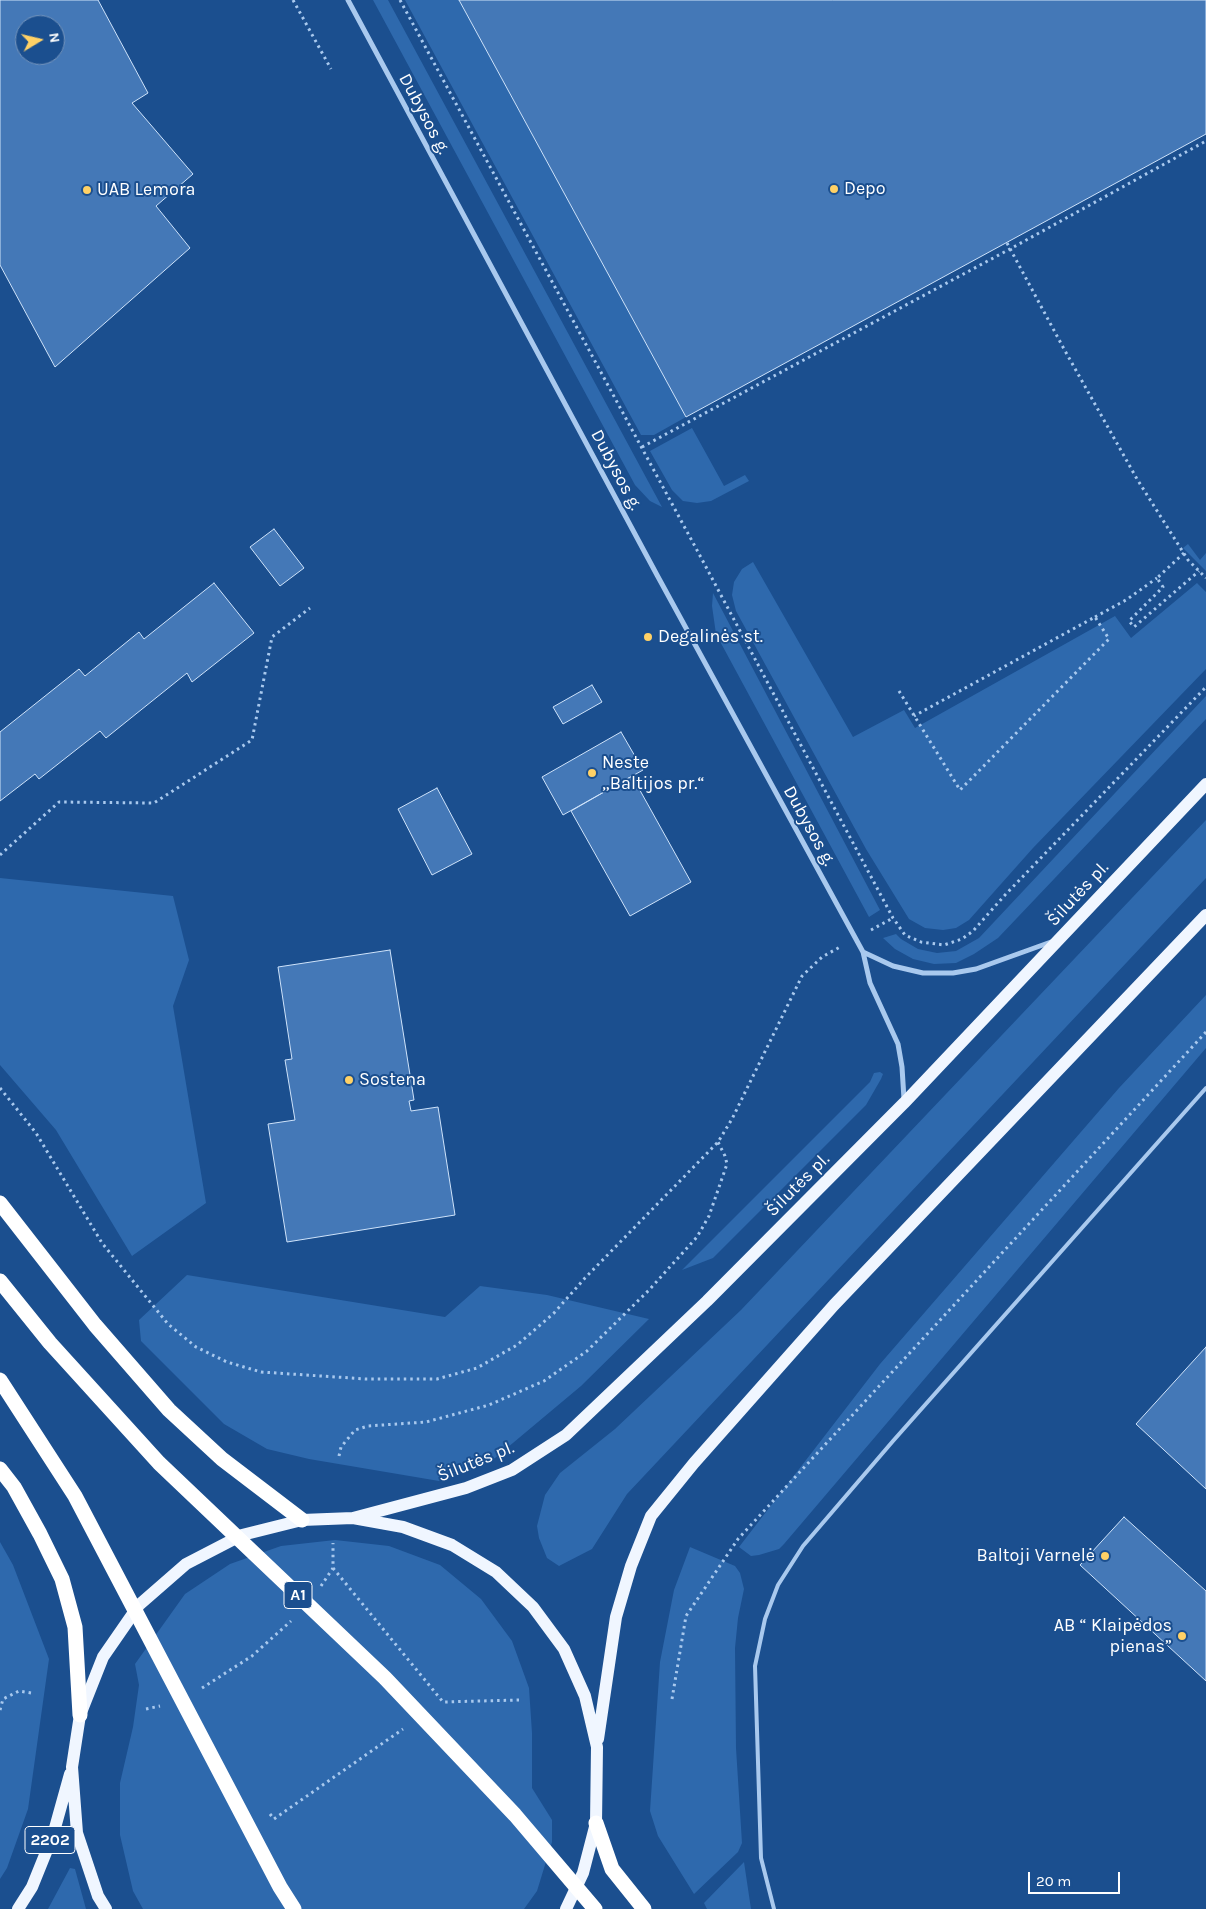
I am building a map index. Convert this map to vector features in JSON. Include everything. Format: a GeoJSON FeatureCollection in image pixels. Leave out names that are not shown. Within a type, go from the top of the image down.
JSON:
{"type":"FeatureCollection","features":[{"type":"Feature","properties":{"kind":"highway"},"geometry":{"type":"LineString","coordinates":[[0,1203],[96,1325],[169,1410],[222,1459],[302,1520]]}},
{"type":"Feature","properties":{"kind":"highway","name":"A1"},"geometry":{"type":"LineString","coordinates":[[0,1282],[50,1343],[159,1463],[385,1678],[515,1815],[595,1909]]}},
{"type":"Feature","properties":{"kind":"highway"},"geometry":{"type":"LineString","coordinates":[[0,1380],[75,1496],[280,1887],[294,1909]]}},
{"type":"Feature","properties":{"kind":"highway"},"geometry":{"type":"LineString","coordinates":[[0,1469],[14,1488],[31,1518],[62,1579],[75,1627],[80,1715]]}},
{"type":"Feature","properties":{"kind":"highway"},"geometry":{"type":"LineString","coordinates":[[596,1823],[612,1869],[644,1909]]}},
{"type":"Feature","properties":{"kind":"main road","name":"Šilutės pl."},"geometry":{"type":"LineString","coordinates":[[352,1518],[466,1488],[512,1470],[566,1435],[707,1301],[904,1103],[1206,784]]}},
{"type":"Feature","properties":{"kind":"main road"},"geometry":{"type":"LineString","coordinates":[[566,1909],[583,1873],[596,1823],[597,1747],[616,1617],[631,1566],[651,1516],[694,1463],[834,1305],[1206,915]]}},
{"type":"Feature","properties":{"kind":"main road"},"geometry":{"type":"LineString","coordinates":[[106,1909],[98,1896],[77,1833],[72,1767],[80,1715],[103,1657],[139,1606],[186,1564],[242,1535],[302,1520],[352,1518],[403,1527],[444,1542],[496,1572],[533,1607],[564,1649],[585,1696],[597,1747]]}},
{"type":"Feature","properties":{"kind":"main road","name":"2202"},"geometry":{"type":"LineString","coordinates":[[18,1909],[32,1887],[52,1835],[72,1767]]}},
{"type":"Feature","properties":{"kind":"street","name":"Dubysos g."},"geometry":{"type":"LineString","coordinates":[[348,0],[652,566],[863,952],[870,983],[898,1044],[902,1067],[904,1103]]}},
{"type":"Feature","properties":{"kind":"street"},"geometry":{"type":"LineString","coordinates":[[863,952],[893,966],[923,973],[953,973],[976,969],[1060,938]]}},
{"type":"Feature","properties":{"kind":"lane"},"geometry":{"type":"LineString","coordinates":[[774,1909],[760,1858],[755,1666],[765,1619],[778,1585],[803,1546],[880,1456],[1206,1088]]}},
{"type":"Feature","properties":{"kind":"path"},"geometry":{"type":"LineString","coordinates":[[293,0],[331,69]]}},
{"type":"Feature","properties":{"kind":"path"},"geometry":{"type":"LineString","coordinates":[[400,0],[642,447],[893,918],[905,935],[920,942],[944,945],[962,938],[973,931],[1206,687]]}},
{"type":"Feature","properties":{"kind":"path"},"geometry":{"type":"LineString","coordinates":[[642,447],[1206,141]]}},
{"type":"Feature","properties":{"kind":"path"},"geometry":{"type":"LineString","coordinates":[[1007,243],[1137,478],[1184,553],[1206,578]]}},
{"type":"Feature","properties":{"kind":"path"},"geometry":{"type":"LineString","coordinates":[[914,716],[1126,600],[1157,578],[1184,553]]}},
{"type":"Feature","properties":{"kind":"path"},"geometry":{"type":"LineString","coordinates":[[1157,578],[1163,586],[1129,621],[1134,627],[1199,571]]}},
{"type":"Feature","properties":{"kind":"path"},"geometry":{"type":"LineString","coordinates":[[0,854],[59,802],[154,803],[252,740],[272,636],[310,608]]}},
{"type":"Feature","properties":{"kind":"path"},"geometry":{"type":"LineString","coordinates":[[899,691],[960,790],[1109,639],[1095,617]]}},
{"type":"Feature","properties":{"kind":"path"},"geometry":{"type":"LineString","coordinates":[[0,1088],[36,1133],[102,1244],[168,1324],[196,1347],[227,1362],[261,1372],[296,1376],[437,1379],[477,1368],[517,1345],[554,1313],[585,1278],[718,1142],[732,1119],[802,976],[822,956],[893,918]]}},
{"type":"Feature","properties":{"kind":"path"},"geometry":{"type":"LineString","coordinates":[[672,1700],[686,1616],[738,1539],[1206,1032]]}},
{"type":"Feature","properties":{"kind":"path"},"geometry":{"type":"LineString","coordinates":[[338,1456],[346,1438],[355,1430],[368,1426],[426,1422],[489,1405],[544,1380],[587,1351],[649,1290],[697,1237],[709,1216],[727,1164],[718,1142]]}},
{"type":"Feature","properties":{"kind":"path"},"geometry":{"type":"LineString","coordinates":[[319,1589],[333,1568],[333,1543]]}},
{"type":"Feature","properties":{"kind":"path"},"geometry":{"type":"LineString","coordinates":[[333,1568],[443,1702]]}},
{"type":"Feature","properties":{"kind":"path"},"geometry":{"type":"LineString","coordinates":[[200,1689],[252,1656],[296,1616]]}},
{"type":"Feature","properties":{"kind":"path"},"geometry":{"type":"LineString","coordinates":[[0,1710],[4,1699],[19,1691],[30,1692]]}},
{"type":"Feature","properties":{"kind":"path"},"geometry":{"type":"LineString","coordinates":[[435,1707],[443,1702],[518,1700]]}},
{"type":"Feature","properties":{"kind":"path"},"geometry":{"type":"LineString","coordinates":[[146,1710],[162,1705]]}},
{"type":"Feature","properties":{"kind":"path"},"geometry":{"type":"LineString","coordinates":[[268,1812],[274,1819],[411,1724]]}},
{"type":"Feature","properties":{"kind":"shaded area"},"geometry":{"type":"Polygon","coordinates":[[[373,0],[388,0],[662,507],[650,501],[635,485],[373,0]]]}},
{"type":"Feature","properties":{"kind":"shaded area"},"geometry":{"type":"Polygon","coordinates":[[[405,0],[459,0],[686,417],[654,435],[641,435],[405,0]]]}},
{"type":"Feature","properties":{"kind":"shaded area"},"geometry":{"type":"Polygon","coordinates":[[[692,428],[724,486],[745,475],[749,481],[711,501],[697,503],[683,501],[672,490],[650,451],[692,428]]]}},
{"type":"Feature","properties":{"kind":"shaded area"},"geometry":{"type":"Polygon","coordinates":[[[1188,544],[1200,560],[1206,553],[1206,571],[1183,548],[1188,544]]]}},
{"type":"Feature","properties":{"kind":"shaded area"},"geometry":{"type":"Polygon","coordinates":[[[753,562],[853,737],[904,710],[915,728],[1115,616],[1131,638],[1197,583],[1206,592],[1206,669],[1033,848],[969,920],[956,928],[943,930],[925,928],[909,919],[866,849],[736,611],[732,595],[734,582],[742,569],[753,562]]]}},
{"type":"Feature","properties":{"kind":"shaded area"},"geometry":{"type":"Polygon","coordinates":[[[713,593],[880,910],[869,917],[716,634],[712,606],[713,593]]]}},
{"type":"Feature","properties":{"kind":"shaded area"},"geometry":{"type":"Polygon","coordinates":[[[1206,696],[1206,719],[998,938],[956,963],[934,964],[913,959],[895,949],[883,938],[896,934],[918,949],[937,953],[956,951],[979,938],[1206,696]]]}},
{"type":"Feature","properties":{"kind":"shaded area"},"geometry":{"type":"Polygon","coordinates":[[[1206,820],[1206,878],[627,1494],[592,1549],[559,1566],[547,1558],[539,1538],[537,1526],[545,1495],[560,1473],[615,1429],[741,1310],[1206,820]]]}},
{"type":"Feature","properties":{"kind":"shaded area"},"geometry":{"type":"Polygon","coordinates":[[[0,878],[173,896],[189,960],[173,1006],[206,1203],[132,1256],[56,1130],[0,1065],[0,878]]]}},
{"type":"Feature","properties":{"kind":"shaded area"},"geometry":{"type":"Polygon","coordinates":[[[1206,995],[1206,1048],[784,1544],[779,1549],[751,1556],[739,1547],[880,1364],[1119,1088],[1206,995]]]}},
{"type":"Feature","properties":{"kind":"shaded area"},"geometry":{"type":"Polygon","coordinates":[[[880,1072],[883,1074],[881,1079],[866,1105],[713,1258],[682,1270],[870,1082],[874,1073],[880,1072]]]}},
{"type":"Feature","properties":{"kind":"shaded area"},"geometry":{"type":"Polygon","coordinates":[[[187,1275],[445,1317],[480,1286],[547,1295],[649,1319],[581,1386],[495,1458],[469,1471],[439,1481],[309,1459],[267,1449],[224,1424],[141,1341],[139,1320],[187,1275]]]}},
{"type":"Feature","properties":{"kind":"shaded area"},"geometry":{"type":"Polygon","coordinates":[[[335,1540],[389,1546],[440,1565],[481,1599],[512,1641],[529,1688],[532,1733],[532,1788],[552,1820],[552,1842],[537,1891],[524,1909],[143,1909],[133,1891],[120,1835],[120,1783],[133,1727],[139,1685],[135,1664],[185,1594],[230,1564],[281,1546],[335,1540]]]}},
{"type":"Feature","properties":{"kind":"shaded area"},"geometry":{"type":"Polygon","coordinates":[[[0,1542],[13,1565],[49,1659],[28,1809],[7,1868],[0,1879],[0,1542]]]}},
{"type":"Feature","properties":{"kind":"shaded area"},"geometry":{"type":"Polygon","coordinates":[[[690,1547],[735,1566],[740,1573],[744,1589],[738,1618],[735,1648],[736,1748],[742,1843],[738,1852],[694,1894],[658,1836],[650,1811],[660,1662],[674,1590],[690,1547]]]}},
{"type":"Feature","properties":{"kind":"shaded area"},"geometry":{"type":"Polygon","coordinates":[[[744,1862],[751,1909],[707,1909],[704,1903],[744,1862]]]}},
{"type":"Feature","properties":{"kind":"shaded area"},"geometry":{"type":"Polygon","coordinates":[[[70,1868],[75,1869],[86,1909],[48,1909],[70,1868]]]}},
{"type":"Feature","properties":{"kind":"building","name":"UAB Lemora"},"geometry":{"type":"Polygon","coordinates":[[[0,0],[98,0],[148,93],[132,103],[193,174],[156,206],[190,248],[55,367],[0,265],[0,0]]]}},
{"type":"Feature","properties":{"kind":"building","name":"Depo"},"geometry":{"type":"Polygon","coordinates":[[[459,0],[1206,0],[1206,134],[686,417],[459,0]]]}},
{"type":"Feature","properties":{"kind":"building"},"geometry":{"type":"Polygon","coordinates":[[[274,529],[304,568],[280,586],[250,547],[274,529]]]}},
{"type":"Feature","properties":{"kind":"building"},"geometry":{"type":"Polygon","coordinates":[[[214,583],[254,633],[192,682],[187,673],[106,738],[100,731],[39,779],[35,774],[0,801],[0,732],[79,669],[85,676],[139,632],[144,639],[214,583]]]}},
{"type":"Feature","properties":{"kind":"building"},"geometry":{"type":"Polygon","coordinates":[[[592,685],[602,702],[563,724],[553,707],[592,685]]]}},
{"type":"Feature","properties":{"kind":"building","name":"Neste „Baltijos pr.“"},"geometry":{"type":"Polygon","coordinates":[[[621,732],[643,770],[563,815],[542,777],[621,732]]]}},
{"type":"Feature","properties":{"kind":"building"},"geometry":{"type":"Polygon","coordinates":[[[632,776],[691,882],[630,916],[571,811],[632,776]]]}},
{"type":"Feature","properties":{"kind":"building"},"geometry":{"type":"Polygon","coordinates":[[[437,788],[472,854],[432,875],[398,809],[437,788]]]}},
{"type":"Feature","properties":{"kind":"building","name":"Sostena"},"geometry":{"type":"Polygon","coordinates":[[[390,950],[414,1100],[409,1101],[411,1111],[438,1107],[455,1215],[287,1242],[268,1124],[295,1120],[285,1060],[292,1059],[278,967],[390,950]]]}},
{"type":"Feature","properties":{"kind":"building"},"geometry":{"type":"Polygon","coordinates":[[[1206,1347],[1206,1489],[1136,1424],[1206,1347]]]}},
{"type":"Feature","properties":{"kind":"building","name":"AB “ Klaipėdos pienas”"},"geometry":{"type":"Polygon","coordinates":[[[1124,1517],[1206,1591],[1206,1681],[1080,1565],[1124,1517]]]}},
{"type":"Feature","properties":{"kind":"place","name":"Depo"},"geometry":{"type":"Point","coordinates":[834,189]}},
{"type":"Feature","properties":{"kind":"place","name":"UAB Lemora"},"geometry":{"type":"Point","coordinates":[87,190]}},
{"type":"Feature","properties":{"kind":"place","name":"Degalinės st."},"geometry":{"type":"Point","coordinates":[648,637]}},
{"type":"Feature","properties":{"kind":"place","name":"Neste „Baltijos pr.“"},"geometry":{"type":"Point","coordinates":[592,773]}},
{"type":"Feature","properties":{"kind":"place","name":"Sostena"},"geometry":{"type":"Point","coordinates":[349,1080]}},
{"type":"Feature","properties":{"kind":"place","name":"Baltoji Varnelė"},"geometry":{"type":"Point","coordinates":[1105,1556]}},
{"type":"Feature","properties":{"kind":"place","name":"AB “ Klaipėdos pienas”"},"geometry":{"type":"Point","coordinates":[1182,1636]}}]}
